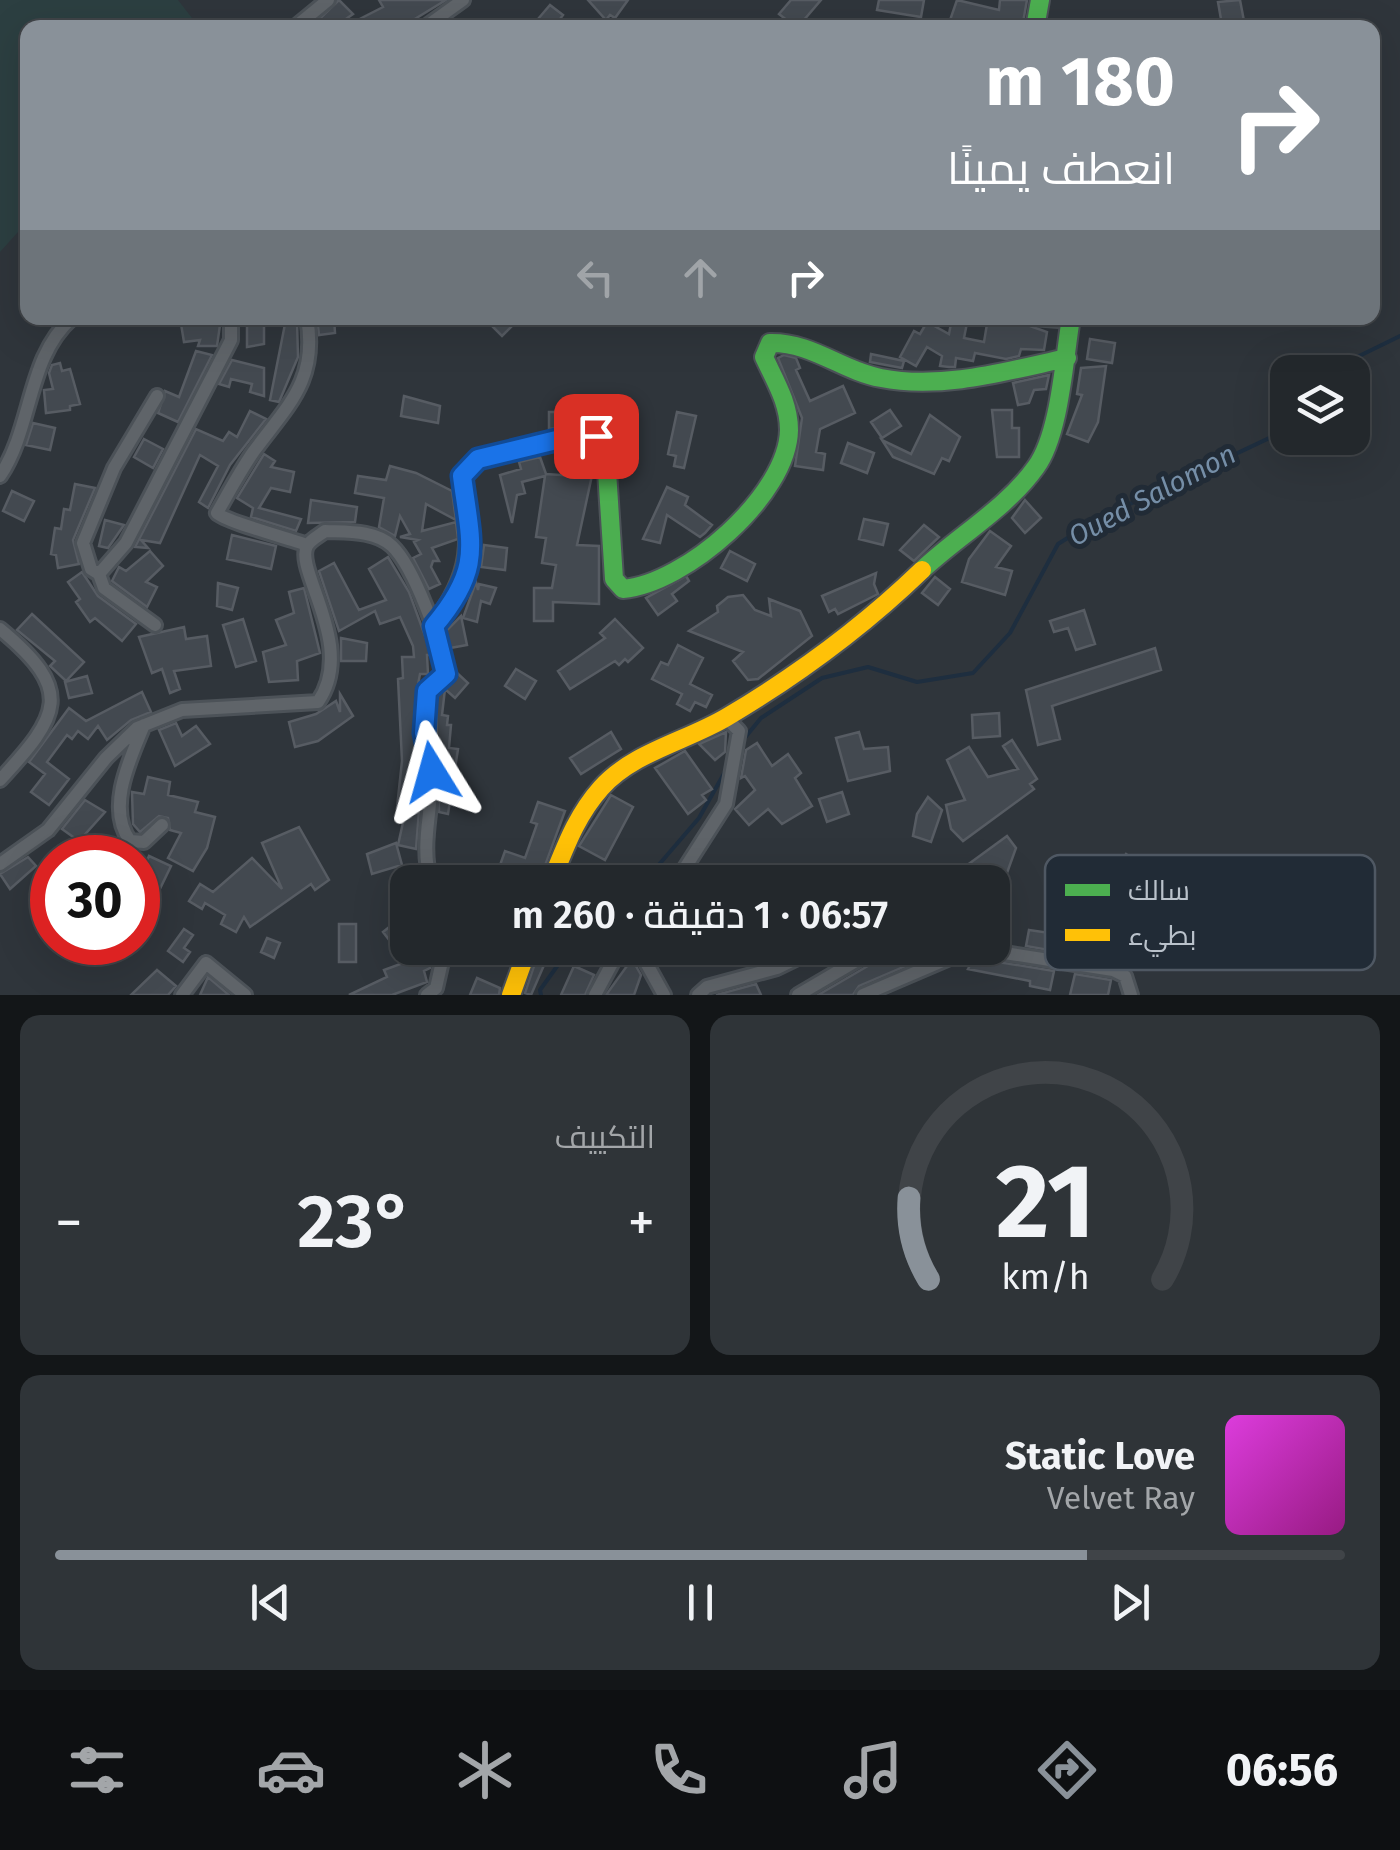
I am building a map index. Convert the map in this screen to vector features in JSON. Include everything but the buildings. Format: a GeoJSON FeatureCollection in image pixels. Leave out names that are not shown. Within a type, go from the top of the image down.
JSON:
{"type":"FeatureCollection","features":[{"type":"Feature","properties":{"kind":"street"},"geometry":{"type":"LineString","coordinates":[[304,20],[328,0]]}},
{"type":"Feature","properties":{"kind":"street"},"geometry":{"type":"LineString","coordinates":[[435,20],[463,0]]}},
{"type":"Feature","properties":{"kind":"street"},"geometry":{"type":"LineString","coordinates":[[0,476],[16,452],[42,358],[54,333],[64,325]]}},
{"type":"Feature","properties":{"kind":"street"},"geometry":{"type":"LineString","coordinates":[[99,574],[126,543],[231,340],[231,325]]}},
{"type":"Feature","properties":{"kind":"street"},"geometry":{"type":"LineString","coordinates":[[307,325],[309,366],[290,406],[252,454],[217,513],[224,520],[266,528],[308,545]]}},
{"type":"Feature","properties":{"kind":"street"},"geometry":{"type":"LineString","coordinates":[[559,865],[576,820],[603,785],[644,757],[726,718],[875,615],[954,540],[1008,498],[1038,465],[1066,358],[1070,325]]}},
{"type":"Feature","properties":{"kind":"street"},"geometry":{"type":"LineString","coordinates":[[434,626],[455,601],[468,572],[474,542],[462,476],[478,459],[577,435],[596,436],[606,456],[614,578],[623,589],[640,589],[724,538],[762,498],[784,458],[788,415],[764,357],[770,343],[792,340],[838,365],[879,378],[918,382],[1066,358]]}},
{"type":"Feature","properties":{"kind":"street"},"geometry":{"type":"LineString","coordinates":[[155,625],[104,588],[99,574],[90,568],[84,542],[114,468],[156,396]]}},
{"type":"Feature","properties":{"kind":"street"},"geometry":{"type":"LineString","coordinates":[[0,864],[48,830],[106,758],[144,725],[182,710],[318,702],[328,687],[327,618],[304,565],[308,545],[325,530],[366,533],[392,546],[434,626],[446,674],[427,691],[424,733],[432,772],[425,818],[429,865]]}},
{"type":"Feature","properties":{"kind":"street"},"geometry":{"type":"LineString","coordinates":[[0,629],[33,657],[51,685],[54,706],[40,737],[0,780]]}},
{"type":"Feature","properties":{"kind":"street"},"geometry":{"type":"LineString","coordinates":[[687,865],[726,804],[738,731],[726,718]]}},
{"type":"Feature","properties":{"kind":"street"},"geometry":{"type":"LineString","coordinates":[[144,725],[119,805],[121,829],[130,841],[144,842],[162,825]]}},
{"type":"Feature","properties":{"kind":"street"},"geometry":{"type":"LineString","coordinates":[[863,995],[972,948],[1045,959]]}},
{"type":"Feature","properties":{"kind":"street"},"geometry":{"type":"LineString","coordinates":[[182,995],[206,964],[242,994]]}},
{"type":"Feature","properties":{"kind":"street"},"geometry":{"type":"LineString","coordinates":[[427,995],[436,988],[441,965]]}},
{"type":"Feature","properties":{"kind":"street"},"geometry":{"type":"LineString","coordinates":[[511,995],[522,965]]}},
{"type":"Feature","properties":{"kind":"street"},"geometry":{"type":"LineString","coordinates":[[595,995],[611,965]]}},
{"type":"Feature","properties":{"kind":"street"},"geometry":{"type":"LineString","coordinates":[[645,965],[664,995]]}},
{"type":"Feature","properties":{"kind":"street"},"geometry":{"type":"LineString","coordinates":[[698,995],[707,987],[782,965]]}},
{"type":"Feature","properties":{"kind":"street"},"geometry":{"type":"LineString","coordinates":[[798,995],[849,965]]}},
{"type":"Feature","properties":{"kind":"street"},"geometry":{"type":"LineString","coordinates":[[1113,970],[1125,976],[1132,995]]}},
{"type":"Feature","properties":{"kind":"shaded area"},"geometry":{"type":"Polygon","coordinates":[[[0,0],[178,0],[194,20],[20,20],[20,230],[0,252],[0,0]]]}},
{"type":"Feature","properties":{"kind":"waterway","name":"Oued Salomon"},"geometry":{"type":"LineString","coordinates":[[1361,355],[1400,336]]}},
{"type":"Feature","properties":{"kind":"waterway","name":"Oued Salomon"},"geometry":{"type":"LineString","coordinates":[[743,740],[761,718],[822,678],[868,667],[917,682],[973,673],[1010,633],[1058,544],[1098,519],[1270,438]]}},
{"type":"Feature","properties":{"kind":"waterway","name":"Oued Salomon"},"geometry":{"type":"LineString","coordinates":[[659,865],[699,818],[726,770]]}},
{"type":"Feature","properties":{"kind":"waterway","name":"Oued Salomon"},"geometry":{"type":"LineString","coordinates":[[541,995],[540,990],[558,965]]}},
{"type":"Feature","properties":{"kind":"traffic: fast"},"geometry":{"type":"LineString","coordinates":[[1036,20],[1040,0]]}},
{"type":"Feature","properties":{"kind":"traffic: fast"},"geometry":{"type":"LineString","coordinates":[[922,570],[997,509],[1036,467],[1056,416],[1070,325]]}},
{"type":"Feature","properties":{"kind":"traffic: fast"},"geometry":{"type":"LineString","coordinates":[[434,626],[464,572],[468,538],[462,476],[478,459],[577,435],[596,437],[606,456],[614,579],[623,589],[648,583],[703,554],[752,508],[771,482],[784,455],[789,430],[784,401],[764,357],[770,343],[800,347],[867,374],[904,381],[974,377],[1067,358]]}},
{"type":"Feature","properties":{"kind":"traffic: slow"},"geometry":{"type":"LineString","coordinates":[[558,865],[578,821],[614,776],[644,756],[727,717],[778,685],[853,630],[922,570]]}},
{"type":"Feature","properties":{"kind":"traffic: slow"},"geometry":{"type":"LineString","coordinates":[[511,995],[522,965]]}},
{"type":"Feature","properties":{"kind":"route"},"geometry":{"type":"LineString","coordinates":[[432,772],[424,733],[427,691],[446,674],[434,626],[455,601],[468,572],[474,542],[462,476],[478,459],[577,435],[596,436]]}}]}
